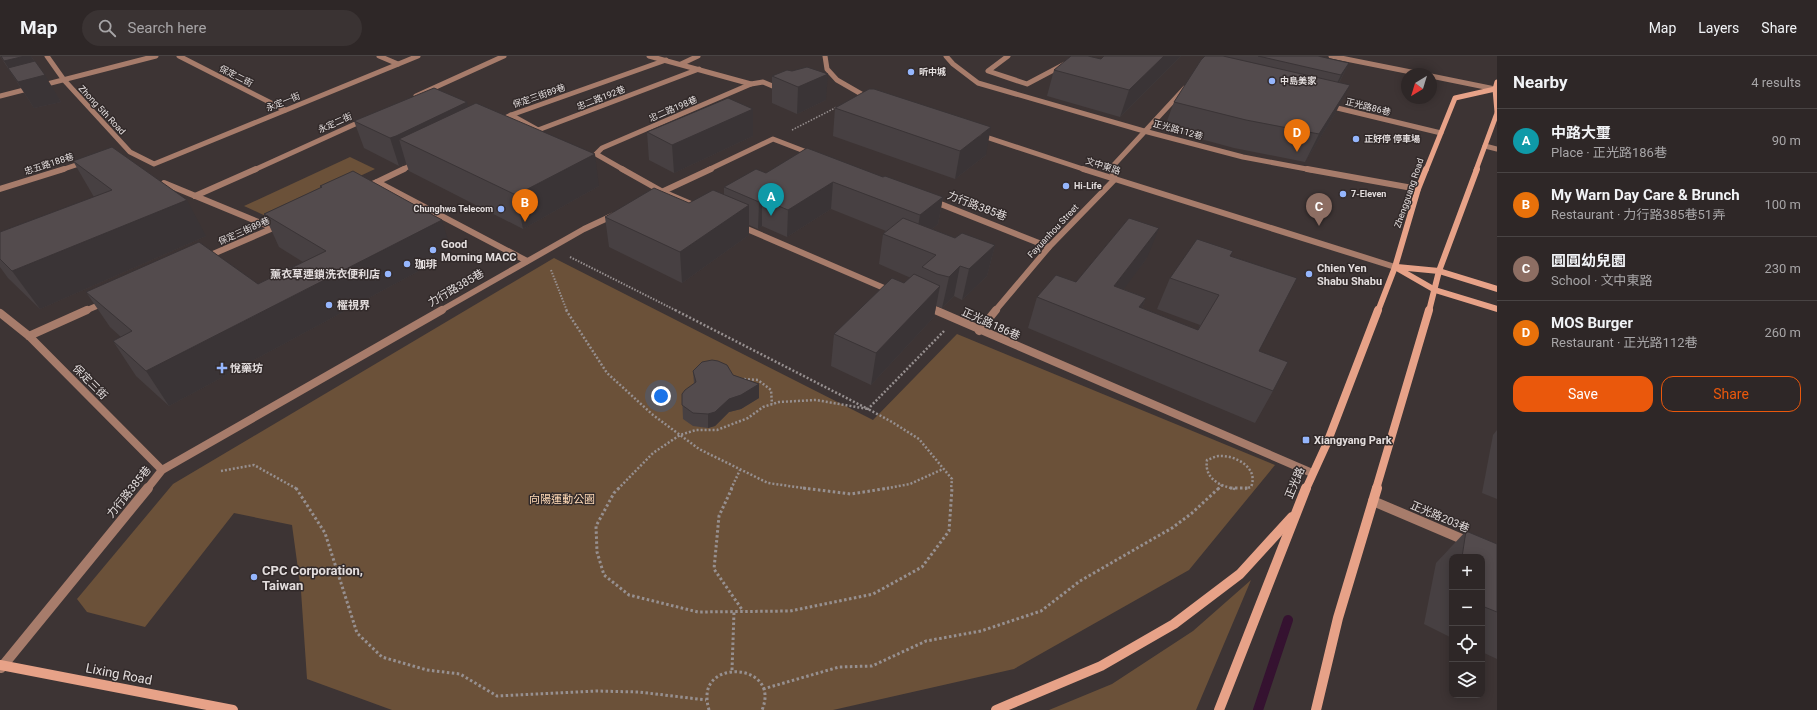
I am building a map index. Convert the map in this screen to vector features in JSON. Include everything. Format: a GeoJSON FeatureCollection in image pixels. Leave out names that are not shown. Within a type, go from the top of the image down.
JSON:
{"type":"FeatureCollection","features":[{"type":"Feature","properties":{"kind":"street","name":"Zhong 5th Road"},"geometry":{"type":"LineString","coordinates":[[47,56],[64,80],[127,149],[154,164]]}},
{"type":"Feature","properties":{"kind":"street"},"geometry":{"type":"LineString","coordinates":[[0,96],[156,56]]}},
{"type":"Feature","properties":{"kind":"street","name":"保定二街"},"geometry":{"type":"LineString","coordinates":[[179,56],[285,110]]}},
{"type":"Feature","properties":{"kind":"street"},"geometry":{"type":"LineString","coordinates":[[379,56],[398,64]]}},
{"type":"Feature","properties":{"kind":"street","name":"永定一街"},"geometry":{"type":"LineString","coordinates":[[154,164],[418,56]]}},
{"type":"Feature","properties":{"kind":"street"},"geometry":{"type":"LineString","coordinates":[[411,98],[504,56]]}},
{"type":"Feature","properties":{"kind":"street"},"geometry":{"type":"LineString","coordinates":[[649,56],[751,84],[763,82],[790,93]]}},
{"type":"Feature","properties":{"kind":"street"},"geometry":{"type":"LineString","coordinates":[[681,64],[698,56]]}},
{"type":"Feature","properties":{"kind":"street"},"geometry":{"type":"LineString","coordinates":[[825,56],[827,69],[834,81],[869,99],[876,101]]}},
{"type":"Feature","properties":{"kind":"street","name":"正光路112巷"},"geometry":{"type":"LineString","coordinates":[[946,56],[953,64],[978,83],[1144,131],[1243,157],[1418,189]]}},
{"type":"Feature","properties":{"kind":"street"},"geometry":{"type":"LineString","coordinates":[[1008,56],[988,71],[1027,84],[1080,56]]}},
{"type":"Feature","properties":{"kind":"street"},"geometry":{"type":"LineString","coordinates":[[1331,56],[1401,70]]}},
{"type":"Feature","properties":{"kind":"street","name":"保定三街89巷"},"geometry":{"type":"LineString","coordinates":[[490,126],[511,115],[666,60]]}},
{"type":"Feature","properties":{"kind":"street","name":"忠二路192巷"},"geometry":{"type":"LineString","coordinates":[[511,115],[538,130],[699,69]]}},
{"type":"Feature","properties":{"kind":"street"},"geometry":{"type":"LineString","coordinates":[[1316,710],[1338,618],[1435,290],[1439,271],[1497,112],[1496,86],[1437,77]]}},
{"type":"Feature","properties":{"kind":"street","name":"忠二路198巷"},"geometry":{"type":"LineString","coordinates":[[663,192],[596,154],[602,148],[751,84]]}},
{"type":"Feature","properties":{"kind":"street"},"geometry":{"type":"LineString","coordinates":[[1115,179],[1111,168],[1188,85]]}},
{"type":"Feature","properties":{"kind":"street","name":"Zhengguang Road"},"geometry":{"type":"LineString","coordinates":[[1395,266],[1418,189],[1455,98],[1496,86]]}},
{"type":"Feature","properties":{"kind":"street","name":"正光路86巷"},"geometry":{"type":"LineString","coordinates":[[1320,103],[1441,133]]}},
{"type":"Feature","properties":{"kind":"street","name":"永定二街"},"geometry":{"type":"LineString","coordinates":[[195,196],[368,118]]}},
{"type":"Feature","properties":{"kind":"street","name":"文中東路"},"geometry":{"type":"LineString","coordinates":[[973,133],[1395,266]]}},
{"type":"Feature","properties":{"kind":"street"},"geometry":{"type":"LineString","coordinates":[[648,198],[773,139],[817,156]]}},
{"type":"Feature","properties":{"kind":"street"},"geometry":{"type":"LineString","coordinates":[[1485,146],[1497,149]]}},
{"type":"Feature","properties":{"kind":"street"},"geometry":{"type":"LineString","coordinates":[[120,151],[127,149]]}},
{"type":"Feature","properties":{"kind":"street"},"geometry":{"type":"LineString","coordinates":[[356,191],[426,157]]}},
{"type":"Feature","properties":{"kind":"street","name":"忠五路188巷"},"geometry":{"type":"LineString","coordinates":[[0,190],[90,161]]}},
{"type":"Feature","properties":{"kind":"street","name":"Fayuanhou Street"},"geometry":{"type":"LineString","coordinates":[[979,331],[1049,246],[1115,179]]}},
{"type":"Feature","properties":{"kind":"street"},"geometry":{"type":"LineString","coordinates":[[377,182],[528,261]]}},
{"type":"Feature","properties":{"kind":"street"},"geometry":{"type":"LineString","coordinates":[[164,184],[273,228]]}},
{"type":"Feature","properties":{"kind":"street"},"geometry":{"type":"LineString","coordinates":[[663,192],[706,211]]}},
{"type":"Feature","properties":{"kind":"street","name":"力行路385巷"},"geometry":{"type":"LineString","coordinates":[[926,198],[1049,246]]}},
{"type":"Feature","properties":{"kind":"street","name":"力行路385巷"},"geometry":{"type":"LineString","coordinates":[[1,667],[162,470],[584,229],[620,212]]}},
{"type":"Feature","properties":{"kind":"street","name":"保定三街89巷"},"geometry":{"type":"LineString","coordinates":[[201,260],[286,222]]}},
{"type":"Feature","properties":{"kind":"street"},"geometry":{"type":"LineString","coordinates":[[736,224],[897,294]]}},
{"type":"Feature","properties":{"kind":"street"},"geometry":{"type":"LineString","coordinates":[[1395,266],[1439,271],[1497,289]]}},
{"type":"Feature","properties":{"kind":"street"},"geometry":{"type":"LineString","coordinates":[[1395,266],[1435,290],[1497,309]]}},
{"type":"Feature","properties":{"kind":"street","name":"正光路"},"geometry":{"type":"LineString","coordinates":[[1219,710],[1295,514],[1312,473],[1327,443],[1395,266]]}},
{"type":"Feature","properties":{"kind":"street"},"geometry":{"type":"LineString","coordinates":[[29,336],[115,298]]}},
{"type":"Feature","properties":{"kind":"street","name":"正光路186巷"},"geometry":{"type":"LineString","coordinates":[[919,304],[1312,473]]}},
{"type":"Feature","properties":{"kind":"street","name":"保定三街"},"geometry":{"type":"LineString","coordinates":[[0,313],[29,336],[162,470]]}},
{"type":"Feature","properties":{"kind":"street","name":"正光路203巷"},"geometry":{"type":"LineString","coordinates":[[1373,501],[1476,546]]}},
{"type":"Feature","properties":{"kind":"street"},"geometry":{"type":"LineString","coordinates":[[996,710],[1101,666],[1174,624],[1240,574],[1295,514]]}},
{"type":"Feature","properties":{"kind":"street","name":"Lixing Road"},"geometry":{"type":"LineString","coordinates":[[1,667],[233,710]]}},
{"type":"Feature","properties":{"kind":"path"},"geometry":{"type":"LineString","coordinates":[[773,139],[843,104]]}},
{"type":"Feature","properties":{"kind":"path"},"geometry":{"type":"LineString","coordinates":[[551,248],[868,409],[892,422],[919,439],[952,479],[949,531],[922,567],[873,594],[790,611],[744,612],[698,612],[629,596],[604,575],[597,552],[596,526],[614,492],[653,453],[680,435],[696,430],[717,430],[748,418],[763,407],[780,402],[816,400],[868,409]]}},
{"type":"Feature","properties":{"kind":"path"},"geometry":{"type":"LineString","coordinates":[[551,270],[567,312],[607,373],[652,415],[699,449],[740,470],[768,483],[851,494],[910,484],[943,469]]}},
{"type":"Feature","properties":{"kind":"path"},"geometry":{"type":"LineString","coordinates":[[868,409],[955,320]]}},
{"type":"Feature","properties":{"kind":"path"},"geometry":{"type":"LineString","coordinates":[[741,379],[758,380],[771,390],[772,404]]}},
{"type":"Feature","properties":{"kind":"path"},"geometry":{"type":"LineString","coordinates":[[1218,456],[1225,456],[1241,462],[1252,472],[1254,478],[1254,482],[1251,487],[1245,489],[1230,488],[1222,485],[1214,481],[1206,470],[1208,460],[1218,456]]}},
{"type":"Feature","properties":{"kind":"path"},"geometry":{"type":"LineString","coordinates":[[221,471],[254,465],[296,488],[324,533],[357,633],[382,657],[427,670],[460,674],[497,696],[603,691],[639,692],[706,700]]}},
{"type":"Feature","properties":{"kind":"path"},"geometry":{"type":"LineString","coordinates":[[740,470],[719,516],[714,569],[744,612]]}},
{"type":"Feature","properties":{"kind":"path"},"geometry":{"type":"LineString","coordinates":[[763,689],[839,667],[872,666],[926,642],[981,631],[1041,611],[1080,581],[1172,528],[1192,513],[1222,485]]}},
{"type":"Feature","properties":{"kind":"path"},"geometry":{"type":"LineString","coordinates":[[732,670],[734,612]]}},
{"type":"Feature","properties":{"kind":"path"},"geometry":{"type":"LineString","coordinates":[[709,710],[706,700],[709,685],[715,678],[732,670],[751,674],[758,680],[763,689],[765,698],[762,710]]}},
{"type":"Feature","properties":{"kind":"green space"},"geometry":{"type":"Polygon","coordinates":[[[350,157],[375,169],[270,218],[244,206],[350,157]]]}},
{"type":"Feature","properties":{"kind":"green space","name":"向陽運動公園"},"geometry":{"type":"Polygon","coordinates":[[[554,258],[873,420],[957,334],[1275,465],[1189,570],[1014,669],[833,710],[392,710],[307,679],[301,591],[292,525],[234,513],[145,627],[87,612],[77,599],[173,484],[554,258]]]}},
{"type":"Feature","properties":{"kind":"green space"},"geometry":{"type":"Polygon","coordinates":[[[1251,580],[1196,710],[1049,710],[1112,684],[1193,631],[1251,580]]]}},
{"type":"Feature","properties":{"kind":"building"},"geometry":{"type":"Polygon","coordinates":[[[1,56],[25,56],[4,61],[1,56]]]}},
{"type":"Feature","properties":{"kind":"building"},"geometry":{"type":"Polygon","coordinates":[[[1071,56],[1088,56],[1101,59],[1104,56],[1164,56],[1129,90],[1054,70],[1071,56]]]}},
{"type":"Feature","properties":{"kind":"building"},"geometry":{"type":"Polygon","coordinates":[[[1205,56],[1223,56],[1350,85],[1319,134],[1246,120],[1174,102],[1205,56]]]}},
{"type":"Feature","properties":{"kind":"building"},"geometry":{"type":"Polygon","coordinates":[[[1258,56],[1318,56],[1349,63],[1341,75],[1258,56]]]}},
{"type":"Feature","properties":{"kind":"building"},"geometry":{"type":"Polygon","coordinates":[[[35,61],[45,75],[18,82],[8,68],[35,61]]]}},
{"type":"Feature","properties":{"kind":"building"},"geometry":{"type":"Polygon","coordinates":[[[807,67],[828,74],[798,87],[772,76],[787,70],[792,71],[807,67]]]}},
{"type":"Feature","properties":{"kind":"building"},"geometry":{"type":"Polygon","coordinates":[[[434,88],[467,102],[390,138],[354,121],[434,88]]]}},
{"type":"Feature","properties":{"kind":"building"},"geometry":{"type":"Polygon","coordinates":[[[869,89],[874,89],[991,127],[960,151],[835,108],[869,89]]]}},
{"type":"Feature","properties":{"kind":"building"},"geometry":{"type":"Polygon","coordinates":[[[728,98],[753,109],[672,145],[647,132],[728,98]]]}},
{"type":"Feature","properties":{"kind":"building"},"geometry":{"type":"Polygon","coordinates":[[[476,103],[595,154],[516,195],[399,139],[476,103]]]}},
{"type":"Feature","properties":{"kind":"building"},"geometry":{"type":"Polygon","coordinates":[[[112,147],[187,200],[12,271],[0,259],[0,232],[112,190],[73,161],[112,147]]]}},
{"type":"Feature","properties":{"kind":"building"},"geometry":{"type":"Polygon","coordinates":[[[807,148],[883,177],[885,176],[943,197],[920,215],[833,182],[788,210],[762,199],[759,202],[724,187],[756,169],[766,173],[807,148]]]}},
{"type":"Feature","properties":{"kind":"building"},"geometry":{"type":"Polygon","coordinates":[[[353,171],[442,220],[146,371],[113,341],[132,331],[86,292],[199,242],[258,284],[326,251],[264,214],[353,171]]]}},
{"type":"Feature","properties":{"kind":"building"},"geometry":{"type":"Polygon","coordinates":[[[654,188],[689,203],[713,190],[749,205],[680,252],[605,217],[654,188]]]}},
{"type":"Feature","properties":{"kind":"building"},"geometry":{"type":"Polygon","coordinates":[[[903,218],[955,238],[962,233],[995,245],[969,269],[960,266],[949,277],[937,274],[922,267],[936,255],[883,234],[903,218]]]}},
{"type":"Feature","properties":{"kind":"building"},"geometry":{"type":"Polygon","coordinates":[[[1129,218],[1159,228],[1114,286],[1146,298],[1139,307],[1198,330],[1219,295],[1170,278],[1197,239],[1233,251],[1230,256],[1297,278],[1259,351],[1288,362],[1273,391],[1037,297],[1056,275],[1076,282],[1129,218]]]}},
{"type":"Feature","properties":{"kind":"building"},"geometry":{"type":"Polygon","coordinates":[[[914,274],[940,286],[876,353],[834,334],[892,278],[904,283],[914,274]]]}},
{"type":"Feature","properties":{"kind":"building"},"geometry":{"type":"Polygon","coordinates":[[[712,360],[727,365],[733,375],[759,384],[741,395],[729,399],[715,412],[708,414],[693,413],[682,405],[682,394],[696,382],[693,371],[702,362],[712,360]]]}},
{"type":"Feature","properties":{"kind":"building"},"geometry":{"type":"Polygon","coordinates":[[[1466,531],[1497,544],[1497,612],[1485,607],[1485,554],[1462,554],[1466,531]]]}},
{"type":"Feature","properties":{"kind":"waterway"},"geometry":{"type":"LineString","coordinates":[[1258,710],[1288,620]]}},
{"type":"Feature","properties":{"kind":"place","name":"昕中城"},"geometry":{"type":"Point","coordinates":[911,72]}},
{"type":"Feature","properties":{"kind":"place","name":"中島美家"},"geometry":{"type":"Point","coordinates":[1272,81]}},
{"type":"Feature","properties":{"kind":"place","name":"正好停 停車場"},"geometry":{"type":"Point","coordinates":[1356,139]}},
{"type":"Feature","properties":{"kind":"place","name":"MOS Burger"},"geometry":{"type":"Point","coordinates":[1297,152]}},
{"type":"Feature","properties":{"kind":"place","name":"Hi-Life"},"geometry":{"type":"Point","coordinates":[1066,186]}},
{"type":"Feature","properties":{"kind":"place","name":"7-Eleven"},"geometry":{"type":"Point","coordinates":[1343,194]}},
{"type":"Feature","properties":{"kind":"place","name":"Chunghwa Telecom"},"geometry":{"type":"Point","coordinates":[501,209]}},
{"type":"Feature","properties":{"kind":"place","name":"中路大璽"},"geometry":{"type":"Point","coordinates":[771,216]}},
{"type":"Feature","properties":{"kind":"place","name":"My Warn Day Care & Brunch"},"geometry":{"type":"Point","coordinates":[525,222]}},
{"type":"Feature","properties":{"kind":"place","name":"圓圓幼兒園"},"geometry":{"type":"Point","coordinates":[1319,226]}},
{"type":"Feature","properties":{"kind":"place","name":"Good Morning MACC"},"geometry":{"type":"Point","coordinates":[433,250]}},
{"type":"Feature","properties":{"kind":"place","name":"珈琲"},"geometry":{"type":"Point","coordinates":[407,264]}},
{"type":"Feature","properties":{"kind":"place","name":"薰衣草連鎖洗衣便利店"},"geometry":{"type":"Point","coordinates":[388,274]}},
{"type":"Feature","properties":{"kind":"place","name":"Chien Yen Shabu Shabu"},"geometry":{"type":"Point","coordinates":[1309,274]}},
{"type":"Feature","properties":{"kind":"place","name":"權視界"},"geometry":{"type":"Point","coordinates":[329,305]}},
{"type":"Feature","properties":{"kind":"place","name":"悅藥坊"},"geometry":{"type":"Point","coordinates":[222,368]}},
{"type":"Feature","properties":{"kind":"place","name":"Xiangyang Park"},"geometry":{"type":"Point","coordinates":[1306,440]}},
{"type":"Feature","properties":{"kind":"place","name":"CPC Corporation, Taiwan"},"geometry":{"type":"Point","coordinates":[254,577]}}]}
